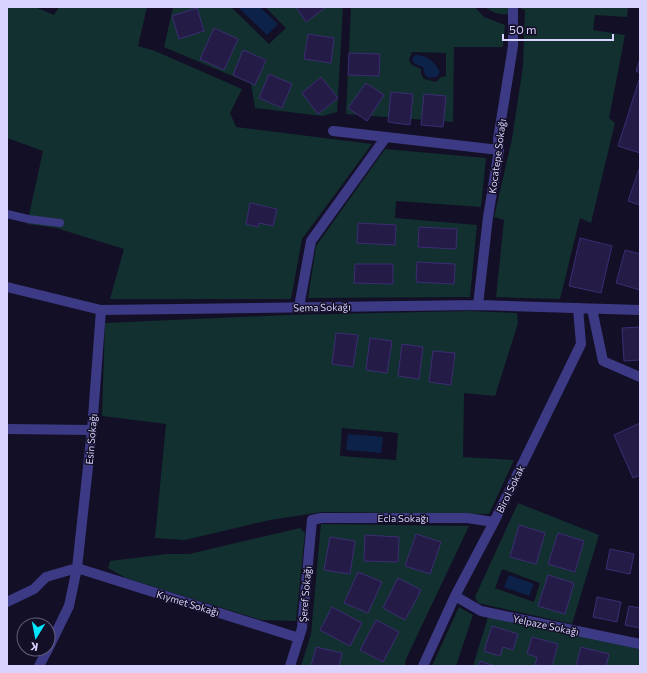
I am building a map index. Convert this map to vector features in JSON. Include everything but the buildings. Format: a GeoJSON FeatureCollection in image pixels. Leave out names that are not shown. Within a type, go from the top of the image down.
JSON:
{"type":"FeatureCollection","features":[{"type":"Feature","properties":{"kind":"street","name":"Kocatepe Sokağı"},"geometry":{"type":"LineString","coordinates":[[478,305],[488,217],[499,150],[498,139],[513,46],[513,7]]}},
{"type":"Feature","properties":{"kind":"street"},"geometry":{"type":"LineString","coordinates":[[333,131],[499,150]]}},
{"type":"Feature","properties":{"kind":"street"},"geometry":{"type":"LineString","coordinates":[[299,307],[311,241],[386,137]]}},
{"type":"Feature","properties":{"kind":"street","name":"Sema Sokağı"},"geometry":{"type":"LineString","coordinates":[[7,287],[101,310],[478,305],[640,310]]}},
{"type":"Feature","properties":{"kind":"street","name":"Birol Sokak"},"geometry":{"type":"LineString","coordinates":[[423,666],[455,596],[494,522],[581,344],[578,308]]}},
{"type":"Feature","properties":{"kind":"street"},"geometry":{"type":"LineString","coordinates":[[592,309],[603,361],[640,377]]}},
{"type":"Feature","properties":{"kind":"street","name":"Esin Sokağı"},"geometry":{"type":"LineString","coordinates":[[56,633],[69,606],[77,568],[92,430],[101,310]]}},
{"type":"Feature","properties":{"kind":"street"},"geometry":{"type":"LineString","coordinates":[[7,428],[92,430]]}},
{"type":"Feature","properties":{"kind":"street","name":"Ecla Sokağı"},"geometry":{"type":"LineString","coordinates":[[312,520],[321,518],[468,518],[494,522]]}},
{"type":"Feature","properties":{"kind":"street","name":"Şeref Sokağı"},"geometry":{"type":"LineString","coordinates":[[290,666],[302,628],[312,520]]}},
{"type":"Feature","properties":{"kind":"street"},"geometry":{"type":"LineString","coordinates":[[7,602],[34,589],[46,577],[77,568]]}},
{"type":"Feature","properties":{"kind":"street","name":"Kıymet Sokağı"},"geometry":{"type":"LineString","coordinates":[[77,568],[299,638]]}},
{"type":"Feature","properties":{"kind":"street","name":"Yelpaze Sokağı"},"geometry":{"type":"LineString","coordinates":[[455,596],[481,611],[640,644]]}},
{"type":"Feature","properties":{"kind":"street","name":"Esin Sokağı"},"geometry":{"type":"LineString","coordinates":[[39,666],[44,657]]}},
{"type":"Feature","properties":{"kind":"lane"},"geometry":{"type":"LineString","coordinates":[[7,214],[28,219],[60,223]]}},
{"type":"Feature","properties":{"kind":"green space"},"geometry":{"type":"Polygon","coordinates":[[[7,7],[35,7],[54,15],[59,7],[147,7],[138,46],[155,51],[242,89],[230,113],[236,127],[372,144],[302,239],[291,299],[110,299],[124,249],[56,228],[27,224],[43,151],[7,138],[7,7]]]}},
{"type":"Feature","properties":{"kind":"green space"},"geometry":{"type":"Polygon","coordinates":[[[173,7],[231,7],[269,44],[286,28],[265,7],[343,7],[337,112],[323,116],[255,108],[251,84],[164,47],[173,7]]]}},
{"type":"Feature","properties":{"kind":"green space"},"geometry":{"type":"Polygon","coordinates":[[[351,7],[475,7],[484,17],[505,25],[503,47],[454,47],[453,122],[346,114],[351,7]],[[412,52],[409,60],[412,65],[421,69],[421,74],[424,79],[436,82],[441,77],[446,76],[446,53],[412,52]]]}},
{"type":"Feature","properties":{"kind":"green space"},"geometry":{"type":"Polygon","coordinates":[[[486,7],[508,7],[508,14],[496,13],[486,7]]]}},
{"type":"Feature","properties":{"kind":"green space"},"geometry":{"type":"Polygon","coordinates":[[[521,7],[628,7],[627,17],[595,15],[593,30],[625,35],[609,118],[615,123],[591,223],[580,218],[560,299],[496,297],[504,220],[494,217],[512,139],[523,66],[525,10],[521,9],[521,7]]]}},
{"type":"Feature","properties":{"kind":"green space"},"geometry":{"type":"Polygon","coordinates":[[[385,149],[486,158],[481,207],[396,201],[395,218],[477,225],[470,297],[308,298],[316,246],[385,149]]]}},
{"type":"Feature","properties":{"kind":"green space"},"geometry":{"type":"Polygon","coordinates":[[[469,311],[517,313],[518,323],[495,396],[464,393],[463,457],[514,460],[489,514],[322,512],[270,520],[185,540],[155,538],[166,424],[102,416],[105,323],[287,315],[469,311]],[[342,428],[340,456],[396,460],[398,433],[342,428]]]}},
{"type":"Feature","properties":{"kind":"green space"},"geometry":{"type":"Polygon","coordinates":[[[518,503],[599,535],[572,624],[478,603],[475,597],[518,503]],[[502,569],[495,588],[534,602],[540,583],[502,569]]]}},
{"type":"Feature","properties":{"kind":"green space"},"geometry":{"type":"Polygon","coordinates":[[[321,524],[469,526],[406,659],[405,666],[301,666],[311,634],[321,524]]]}},
{"type":"Feature","properties":{"kind":"green space"},"geometry":{"type":"Polygon","coordinates":[[[300,528],[305,533],[296,621],[261,620],[126,578],[108,568],[110,561],[167,554],[189,554],[300,528]]]}},
{"type":"Feature","properties":{"kind":"green space"},"geometry":{"type":"Polygon","coordinates":[[[459,607],[473,615],[456,666],[432,666],[459,607]]]}},
{"type":"Feature","properties":{"kind":"green space"},"geometry":{"type":"Polygon","coordinates":[[[488,617],[640,649],[640,666],[473,666],[488,617]]]}},
{"type":"Feature","properties":{"kind":"water"},"geometry":{"type":"Polygon","coordinates":[[[260,7],[278,24],[267,35],[239,8],[260,7]]]}},
{"type":"Feature","properties":{"kind":"water"},"geometry":{"type":"Polygon","coordinates":[[[416,55],[424,56],[436,65],[440,72],[437,77],[429,78],[425,75],[423,67],[415,64],[412,60],[416,55]]]}},
{"type":"Feature","properties":{"kind":"water"},"geometry":{"type":"Polygon","coordinates":[[[348,434],[383,437],[381,453],[346,450],[348,434]]]}},
{"type":"Feature","properties":{"kind":"water"},"geometry":{"type":"Polygon","coordinates":[[[509,575],[534,584],[529,596],[504,587],[509,575]]]}}]}
